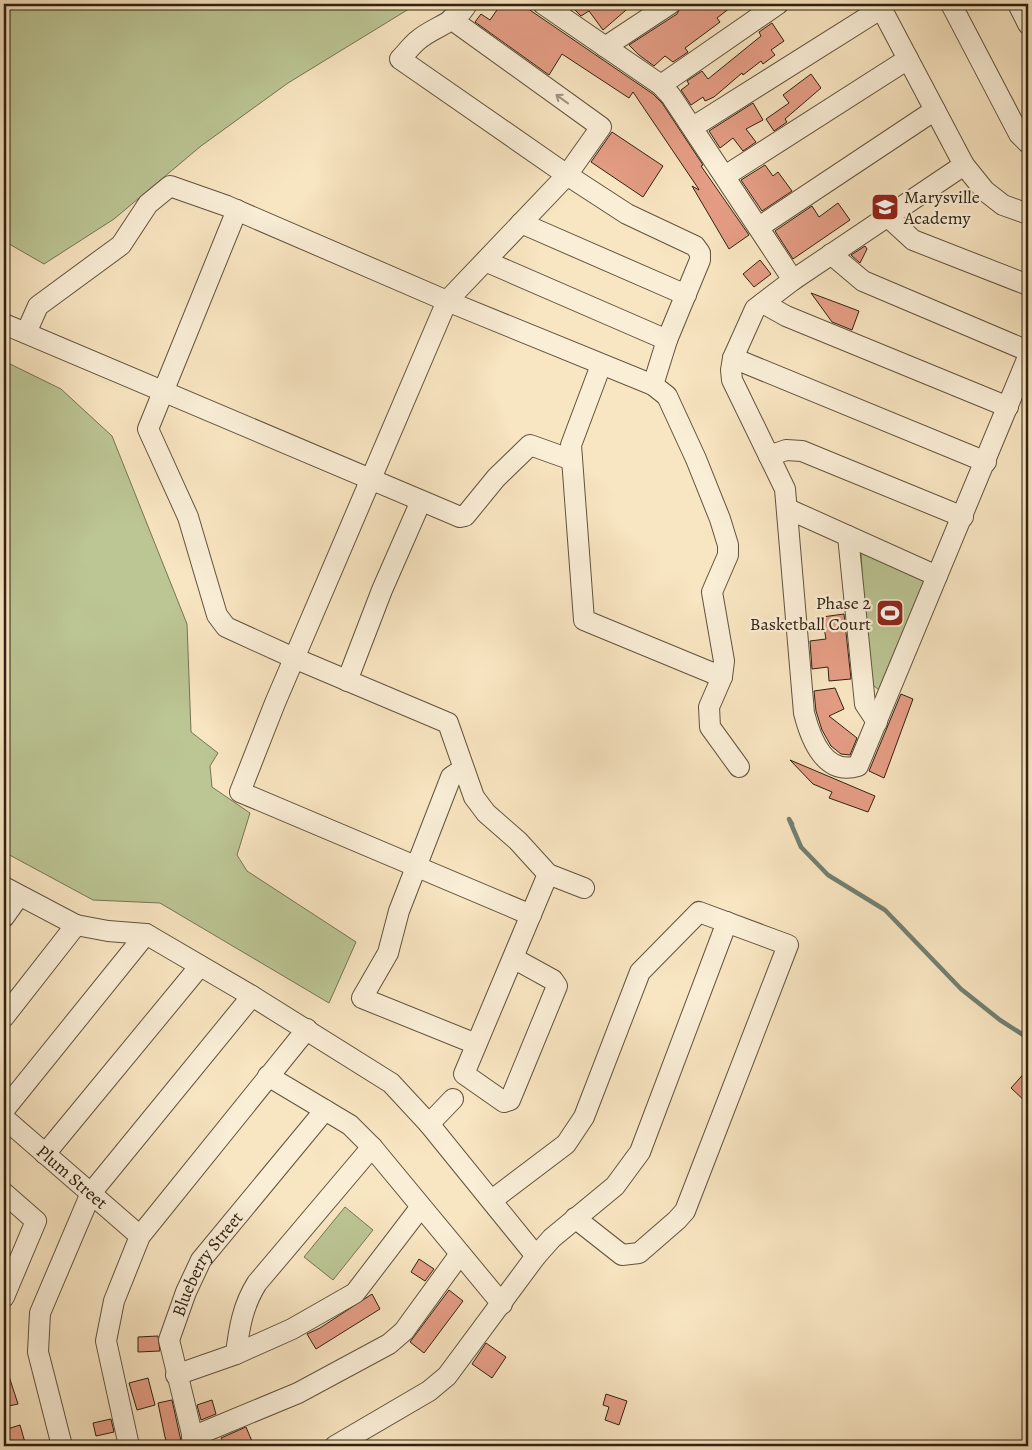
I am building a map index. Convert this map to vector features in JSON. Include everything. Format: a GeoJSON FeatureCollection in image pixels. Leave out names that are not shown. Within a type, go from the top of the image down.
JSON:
{"type":"FeatureCollection","features":[{"type":"Feature","properties":{"kind":"street"},"geometry":{"type":"LineString","coordinates":[[467,4],[461,14],[417,40],[400,59],[567,175],[627,214],[695,246],[700,253],[700,260],[667,340],[652,385]]}},
{"type":"Feature","properties":{"kind":"street"},"geometry":{"type":"LineString","coordinates":[[605,47],[670,4]]}},
{"type":"Feature","properties":{"kind":"street"},"geometry":{"type":"LineString","coordinates":[[661,85],[778,4]]}},
{"type":"Feature","properties":{"kind":"street"},"geometry":{"type":"LineString","coordinates":[[951,4],[1019,134],[1028,143]]}},
{"type":"Feature","properties":{"kind":"street"},"geometry":{"type":"LineString","coordinates":[[1018,4],[1028,24]]}},
{"type":"Feature","properties":{"kind":"street"},"geometry":{"type":"LineString","coordinates":[[554,6],[605,47],[661,85],[692,127],[794,280]]}},
{"type":"Feature","properties":{"kind":"street"},"geometry":{"type":"LineString","coordinates":[[692,127],[880,6],[964,166],[986,191],[1003,205],[1028,214]]}},
{"type":"Feature","properties":{"kind":"street"},"geometry":{"type":"LineString","coordinates":[[451,19],[601,127],[567,175],[447,301],[294,658],[240,792],[531,915]]}},
{"type":"Feature","properties":{"kind":"street"},"geometry":{"type":"LineString","coordinates":[[725,176],[908,59]]}},
{"type":"Feature","properties":{"kind":"street"},"geometry":{"type":"LineString","coordinates":[[759,228],[935,110]]}},
{"type":"Feature","properties":{"kind":"street"},"geometry":{"type":"LineString","coordinates":[[964,166],[831,254],[763,303],[756,309],[733,358],[732,380],[785,489],[804,714],[809,732],[820,752],[836,767],[847,769],[858,766],[986,462],[1028,357]]}},
{"type":"Feature","properties":{"kind":"street"},"geometry":{"type":"LineString","coordinates":[[26,334],[38,306],[121,245],[148,204],[166,188],[174,186],[237,210],[447,301],[652,385],[667,396],[696,459],[720,519],[728,545],[728,555],[712,592],[724,661],[722,677],[709,707],[710,727],[739,767]]}},
{"type":"Feature","properties":{"kind":"street"},"geometry":{"type":"LineString","coordinates":[[237,210],[148,429],[188,516],[217,615],[226,627],[347,681],[448,723],[474,797],[486,813],[518,841],[548,874],[584,888]]}},
{"type":"Feature","properties":{"kind":"street"},"geometry":{"type":"LineString","coordinates":[[888,217],[913,240],[1028,285]]}},
{"type":"Feature","properties":{"kind":"street"},"geometry":{"type":"LineString","coordinates":[[521,223],[686,295]]}},
{"type":"Feature","properties":{"kind":"street"},"geometry":{"type":"LineString","coordinates":[[831,254],[863,281],[1028,351]]}},
{"type":"Feature","properties":{"kind":"street"},"geometry":{"type":"LineString","coordinates":[[485,260],[667,340]]}},
{"type":"Feature","properties":{"kind":"street"},"geometry":{"type":"LineString","coordinates":[[763,303],[795,319],[1008,407]]}},
{"type":"Feature","properties":{"kind":"street"},"geometry":{"type":"LineString","coordinates":[[4,324],[460,516],[465,516],[496,478],[530,444],[572,460]]}},
{"type":"Feature","properties":{"kind":"street"},"geometry":{"type":"LineString","coordinates":[[733,358],[986,462]]}},
{"type":"Feature","properties":{"kind":"street"},"geometry":{"type":"LineString","coordinates":[[601,365],[571,445],[584,620],[722,677]]}},
{"type":"Feature","properties":{"kind":"street"},"geometry":{"type":"LineString","coordinates":[[769,456],[786,450],[802,451],[963,517]]}},
{"type":"Feature","properties":{"kind":"street"},"geometry":{"type":"LineString","coordinates":[[347,681],[421,501]]}},
{"type":"Feature","properties":{"kind":"street"},"geometry":{"type":"LineString","coordinates":[[788,509],[938,576]]}},
{"type":"Feature","properties":{"kind":"street"},"geometry":{"type":"LineString","coordinates":[[848,536],[865,704],[877,722]]}},
{"type":"Feature","properties":{"kind":"street"},"geometry":{"type":"LineString","coordinates":[[464,768],[451,777],[394,927],[388,953],[362,998],[476,1044]]}},
{"type":"Feature","properties":{"kind":"street"},"geometry":{"type":"LineString","coordinates":[[513,958],[553,980],[557,986],[510,1100],[504,1102],[464,1074],[548,874]]}},
{"type":"Feature","properties":{"kind":"street"},"geometry":{"type":"LineString","coordinates":[[4,917],[12,892],[76,925],[108,931],[146,934],[252,996],[391,1083],[429,1124],[536,1256]]}},
{"type":"Feature","properties":{"kind":"street"},"geometry":{"type":"LineString","coordinates":[[492,1200],[566,1144],[584,1117],[640,972],[699,912],[788,945],[684,1211],[639,1253],[622,1255],[575,1218]]}},
{"type":"Feature","properties":{"kind":"street"},"geometry":{"type":"LineString","coordinates":[[335,1446],[429,1391],[447,1376],[536,1256],[575,1218],[615,1186],[640,1152],[727,922]]}},
{"type":"Feature","properties":{"kind":"street"},"geometry":{"type":"LineString","coordinates":[[4,1017],[76,925]]}},
{"type":"Feature","properties":{"kind":"street"},"geometry":{"type":"LineString","coordinates":[[6,1123],[146,934]]}},
{"type":"Feature","properties":{"kind":"street"},"geometry":{"type":"LineString","coordinates":[[45,1154],[200,966]]}},
{"type":"Feature","properties":{"kind":"street"},"geometry":{"type":"LineString","coordinates":[[62,1446],[38,1352],[40,1314],[91,1193],[252,996]]}},
{"type":"Feature","properties":{"kind":"street"},"geometry":{"type":"LineString","coordinates":[[129,1446],[106,1341],[114,1301],[140,1236],[307,1030]]}},
{"type":"Feature","properties":{"kind":"street"},"geometry":{"type":"LineString","coordinates":[[268,1076],[350,1125],[372,1147],[420,1208],[502,1304]]}},
{"type":"Feature","properties":{"kind":"street"},"geometry":{"type":"LineString","coordinates":[[429,1124],[453,1099]]}},
{"type":"Feature","properties":{"kind":"street","name":"Blueberry Street"},"geometry":{"type":"LineString","coordinates":[[194,1442],[176,1375],[169,1340],[186,1292],[201,1260],[325,1110]]}},
{"type":"Feature","properties":{"kind":"street","name":"Plum Street"},"geometry":{"type":"LineString","coordinates":[[6,1123],[140,1236]]}},
{"type":"Feature","properties":{"kind":"street"},"geometry":{"type":"LineString","coordinates":[[236,1354],[238,1332],[246,1301],[257,1283],[372,1147]]}},
{"type":"Feature","properties":{"kind":"street"},"geometry":{"type":"LineString","coordinates":[[4,1193],[36,1221],[4,1297]]}},
{"type":"Feature","properties":{"kind":"street"},"geometry":{"type":"LineString","coordinates":[[176,1375],[236,1354],[292,1329],[355,1293],[420,1208]]}},
{"type":"Feature","properties":{"kind":"street"},"geometry":{"type":"LineString","coordinates":[[194,1442],[298,1393],[389,1344],[404,1332],[460,1254]]}},
{"type":"Feature","properties":{"kind":"green space"},"geometry":{"type":"Polygon","coordinates":[[[4,4],[417,4],[288,83],[201,146],[114,219],[44,264],[4,241],[4,4]]]}},
{"type":"Feature","properties":{"kind":"green space"},"geometry":{"type":"Polygon","coordinates":[[[4,361],[61,389],[112,436],[187,624],[191,732],[218,753],[210,766],[212,787],[250,813],[237,855],[247,871],[356,942],[329,1003],[160,903],[93,900],[4,852],[4,361]]]}},
{"type":"Feature","properties":{"kind":"green space"},"geometry":{"type":"Polygon","coordinates":[[[861,548],[929,578],[883,693],[870,683],[864,627],[861,548]]]}},
{"type":"Feature","properties":{"kind":"green space"},"geometry":{"type":"Polygon","coordinates":[[[345,1207],[373,1230],[333,1280],[304,1257],[345,1207]]]}},
{"type":"Feature","properties":{"kind":"building"},"geometry":{"type":"Polygon","coordinates":[[[501,4],[521,4],[653,94],[662,103],[703,165],[701,166],[749,235],[729,249],[692,186],[699,190],[698,188],[633,92],[629,98],[562,54],[549,75],[475,22],[481,14],[490,20],[501,4]]]}},
{"type":"Feature","properties":{"kind":"building"},"geometry":{"type":"Polygon","coordinates":[[[569,4],[633,4],[603,30],[589,11],[581,16],[569,4]]]}},
{"type":"Feature","properties":{"kind":"building"},"geometry":{"type":"Polygon","coordinates":[[[682,4],[735,4],[717,18],[720,22],[685,48],[688,52],[673,62],[665,56],[654,66],[629,45],[677,14],[682,4]]]}},
{"type":"Feature","properties":{"kind":"building"},"geometry":{"type":"Polygon","coordinates":[[[772,23],[784,41],[771,50],[775,55],[763,64],[761,61],[743,75],[742,73],[714,97],[705,101],[703,97],[691,105],[681,90],[689,84],[687,81],[702,71],[708,79],[761,36],[759,32],[772,23]]]}},
{"type":"Feature","properties":{"kind":"building"},"geometry":{"type":"Polygon","coordinates":[[[811,74],[821,88],[785,119],[787,122],[774,131],[766,119],[789,103],[783,95],[811,74]]]}},
{"type":"Feature","properties":{"kind":"building"},"geometry":{"type":"Polygon","coordinates":[[[753,103],[763,120],[746,129],[756,142],[743,151],[733,138],[720,148],[709,131],[753,103]]]}},
{"type":"Feature","properties":{"kind":"building"},"geometry":{"type":"Polygon","coordinates":[[[612,132],[663,166],[643,197],[591,162],[612,132]]]}},
{"type":"Feature","properties":{"kind":"building"},"geometry":{"type":"Polygon","coordinates":[[[765,165],[773,176],[778,172],[792,191],[762,211],[741,180],[765,165]]]}},
{"type":"Feature","properties":{"kind":"building"},"geometry":{"type":"Polygon","coordinates":[[[838,203],[850,220],[793,259],[775,231],[812,206],[819,217],[838,203]]]}},
{"type":"Feature","properties":{"kind":"building"},"geometry":{"type":"Polygon","coordinates":[[[865,246],[867,249],[860,263],[851,255],[865,246]]]}},
{"type":"Feature","properties":{"kind":"building"},"geometry":{"type":"Polygon","coordinates":[[[760,260],[771,274],[754,287],[743,274],[760,260]]]}},
{"type":"Feature","properties":{"kind":"building"},"geometry":{"type":"Polygon","coordinates":[[[811,293],[859,311],[852,330],[832,322],[811,293]]]}},
{"type":"Feature","properties":{"kind":"building"},"geometry":{"type":"Polygon","coordinates":[[[844,614],[851,679],[829,681],[828,667],[812,669],[810,641],[826,639],[822,617],[844,614]]]}},
{"type":"Feature","properties":{"kind":"building"},"geometry":{"type":"Polygon","coordinates":[[[835,688],[844,709],[829,716],[857,738],[850,755],[841,754],[831,746],[822,730],[816,711],[814,691],[835,688]]]}},
{"type":"Feature","properties":{"kind":"building"},"geometry":{"type":"Polygon","coordinates":[[[901,694],[913,699],[884,778],[869,771],[901,694]]]}},
{"type":"Feature","properties":{"kind":"building"},"geometry":{"type":"Polygon","coordinates":[[[790,760],[875,796],[868,812],[829,798],[832,792],[813,784],[790,760]]]}},
{"type":"Feature","properties":{"kind":"building"},"geometry":{"type":"Polygon","coordinates":[[[1028,1069],[1028,1104],[1011,1088],[1028,1069]]]}},
{"type":"Feature","properties":{"kind":"building"},"geometry":{"type":"Polygon","coordinates":[[[419,1259],[434,1269],[425,1281],[411,1272],[419,1259]]]}},
{"type":"Feature","properties":{"kind":"building"},"geometry":{"type":"Polygon","coordinates":[[[449,1290],[463,1301],[424,1353],[410,1342],[449,1290]]]}},
{"type":"Feature","properties":{"kind":"building"},"geometry":{"type":"Polygon","coordinates":[[[372,1294],[380,1309],[316,1349],[307,1334],[320,1328],[372,1294]]]}},
{"type":"Feature","properties":{"kind":"building"},"geometry":{"type":"Polygon","coordinates":[[[158,1336],[160,1351],[138,1352],[138,1337],[158,1336]]]}},
{"type":"Feature","properties":{"kind":"building"},"geometry":{"type":"Polygon","coordinates":[[[486,1343],[506,1357],[492,1378],[472,1364],[486,1343]]]}},
{"type":"Feature","properties":{"kind":"building"},"geometry":{"type":"Polygon","coordinates":[[[4,1367],[6,1367],[18,1404],[4,1407],[4,1367]]]}},
{"type":"Feature","properties":{"kind":"building"},"geometry":{"type":"Polygon","coordinates":[[[148,1378],[155,1405],[137,1410],[129,1383],[148,1378]]]}},
{"type":"Feature","properties":{"kind":"building"},"geometry":{"type":"Polygon","coordinates":[[[606,1394],[627,1401],[619,1425],[605,1420],[609,1407],[603,1405],[606,1394]]]}},
{"type":"Feature","properties":{"kind":"building"},"geometry":{"type":"Polygon","coordinates":[[[172,1400],[183,1446],[168,1446],[165,1437],[158,1403],[172,1400]]]}},
{"type":"Feature","properties":{"kind":"building"},"geometry":{"type":"Polygon","coordinates":[[[212,1400],[216,1414],[201,1420],[197,1405],[212,1400]]]}},
{"type":"Feature","properties":{"kind":"building"},"geometry":{"type":"Polygon","coordinates":[[[111,1419],[114,1432],[96,1436],[93,1423],[111,1419]]]}},
{"type":"Feature","properties":{"kind":"building"},"geometry":{"type":"Polygon","coordinates":[[[20,1425],[26,1446],[4,1446],[4,1430],[20,1425]]]}},
{"type":"Feature","properties":{"kind":"building"},"geometry":{"type":"Polygon","coordinates":[[[246,1427],[254,1446],[225,1446],[221,1438],[246,1427]]]}},
{"type":"Feature","properties":{"kind":"waterway"},"geometry":{"type":"LineString","coordinates":[[792,824],[789,819],[801,847],[828,875],[885,910],[961,989],[1000,1020],[1028,1038]]}},
{"type":"Feature","properties":{"kind":"place","name":"Marysville Academy"},"geometry":{"type":"Point","coordinates":[885,207]}},
{"type":"Feature","properties":{"kind":"place","name":"Phase 2 Basketball Court"},"geometry":{"type":"Point","coordinates":[890,613]}}]}
